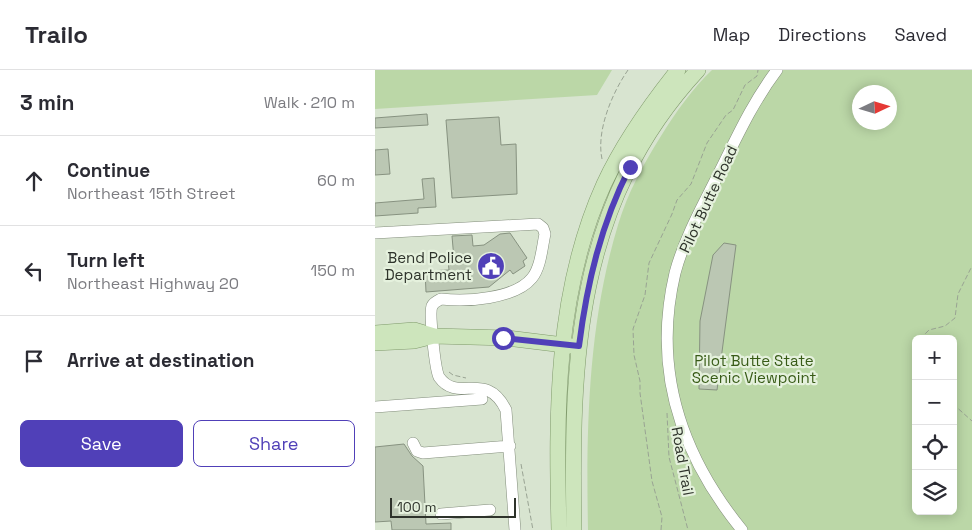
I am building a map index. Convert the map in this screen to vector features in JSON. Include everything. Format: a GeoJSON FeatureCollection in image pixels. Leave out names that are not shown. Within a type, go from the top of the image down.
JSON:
{"type":"FeatureCollection","features":[{"type":"Feature","properties":{"kind":"main road"},"geometry":{"type":"LineString","coordinates":[[559,530],[558,442],[563,345],[576,263],[604,183],[628,140],[678,70]]}},
{"type":"Feature","properties":{"kind":"main road"},"geometry":{"type":"LineString","coordinates":[[574,530],[573,478],[579,346],[592,267],[602,230],[615,194],[652,128],[679,90],[698,70]]}},
{"type":"Feature","properties":{"kind":"main road"},"geometry":{"type":"LineString","coordinates":[[375,333],[413,330],[434,336],[507,338],[579,346]]}},
{"type":"Feature","properties":{"kind":"main road"},"geometry":{"type":"LineString","coordinates":[[375,343],[414,342],[434,336]]}},
{"type":"Feature","properties":{"kind":"street","name":"Pilot Butte Road"},"geometry":{"type":"LineString","coordinates":[[742,530],[721,504],[699,468],[683,434],[672,395],[669,315],[675,272],[692,228],[756,98],[777,70]]}},
{"type":"Feature","properties":{"kind":"street"},"geometry":{"type":"LineString","coordinates":[[375,233],[520,224],[538,224],[543,228],[545,234],[537,270],[531,279],[502,296],[441,299],[431,307],[430,321],[434,336],[436,367],[439,377],[449,386],[482,388],[493,392],[500,398],[506,410],[515,530]]}},
{"type":"Feature","properties":{"kind":"street"},"geometry":{"type":"LineString","coordinates":[[375,407],[482,399]]}},
{"type":"Feature","properties":{"kind":"street"},"geometry":{"type":"LineString","coordinates":[[413,443],[417,451],[423,453],[510,446]]}},
{"type":"Feature","properties":{"kind":"street"},"geometry":{"type":"LineString","coordinates":[[441,514],[490,510]]}},
{"type":"Feature","properties":{"kind":"path"},"geometry":{"type":"LineString","coordinates":[[604,165],[601,153],[607,111],[628,70]]}},
{"type":"Feature","properties":{"kind":"path"},"geometry":{"type":"LineString","coordinates":[[924,335],[929,330],[945,326],[955,318],[958,294],[972,266]]}},
{"type":"Feature","properties":{"kind":"path","name":"Road Trail"},"geometry":{"type":"LineString","coordinates":[[672,395],[667,401],[666,426],[669,457],[688,530]]}},
{"type":"Feature","properties":{"kind":"path"},"geometry":{"type":"LineString","coordinates":[[957,408],[972,421]]}},
{"type":"Feature","properties":{"kind":"green space"},"geometry":{"type":"Polygon","coordinates":[[[375,70],[612,70],[597,95],[375,109],[375,70]]]}},
{"type":"Feature","properties":{"kind":"green space","name":"Pilot Butte State Scenic Viewpoint"},"geometry":{"type":"Polygon","coordinates":[[[712,70],[972,70],[972,530],[588,530],[591,376],[600,300],[608,262],[618,225],[631,190],[672,118],[712,70]]]}},
{"type":"Feature","properties":{"kind":"building"},"geometry":{"type":"Polygon","coordinates":[[[427,114],[428,125],[375,128],[375,118],[427,114]]]}},
{"type":"Feature","properties":{"kind":"building"},"geometry":{"type":"Polygon","coordinates":[[[499,117],[501,145],[516,144],[517,194],[452,198],[446,120],[499,117]]]}},
{"type":"Feature","properties":{"kind":"building"},"geometry":{"type":"Polygon","coordinates":[[[388,149],[390,174],[375,175],[375,150],[388,149]]]}},
{"type":"Feature","properties":{"kind":"building"},"geometry":{"type":"Polygon","coordinates":[[[434,178],[436,207],[418,208],[418,213],[375,216],[375,203],[424,199],[422,179],[434,178]]]}},
{"type":"Feature","properties":{"kind":"building"},"geometry":{"type":"Polygon","coordinates":[[[510,233],[527,258],[523,261],[525,266],[513,274],[510,270],[489,287],[426,292],[425,271],[449,270],[448,260],[454,259],[452,236],[472,235],[473,246],[484,245],[500,234],[510,233]]]}},
{"type":"Feature","properties":{"kind":"building"},"geometry":{"type":"Polygon","coordinates":[[[724,243],[736,245],[717,390],[699,389],[700,321],[713,255],[724,243]]]}},
{"type":"Feature","properties":{"kind":"building"},"geometry":{"type":"Polygon","coordinates":[[[404,444],[412,456],[423,466],[426,524],[451,523],[451,530],[392,530],[391,521],[375,522],[375,447],[404,444]]]}},
{"type":"Feature","properties":{"kind":"place","name":"Bend Police Department"},"geometry":{"type":"Point","coordinates":[491,266]}},
{"type":"Feature","properties":{"kind":"route"},"geometry":{"type":"LineString","coordinates":[[503,338],[579,346],[592,267],[602,230],[615,194],[630,167]]}}]}
